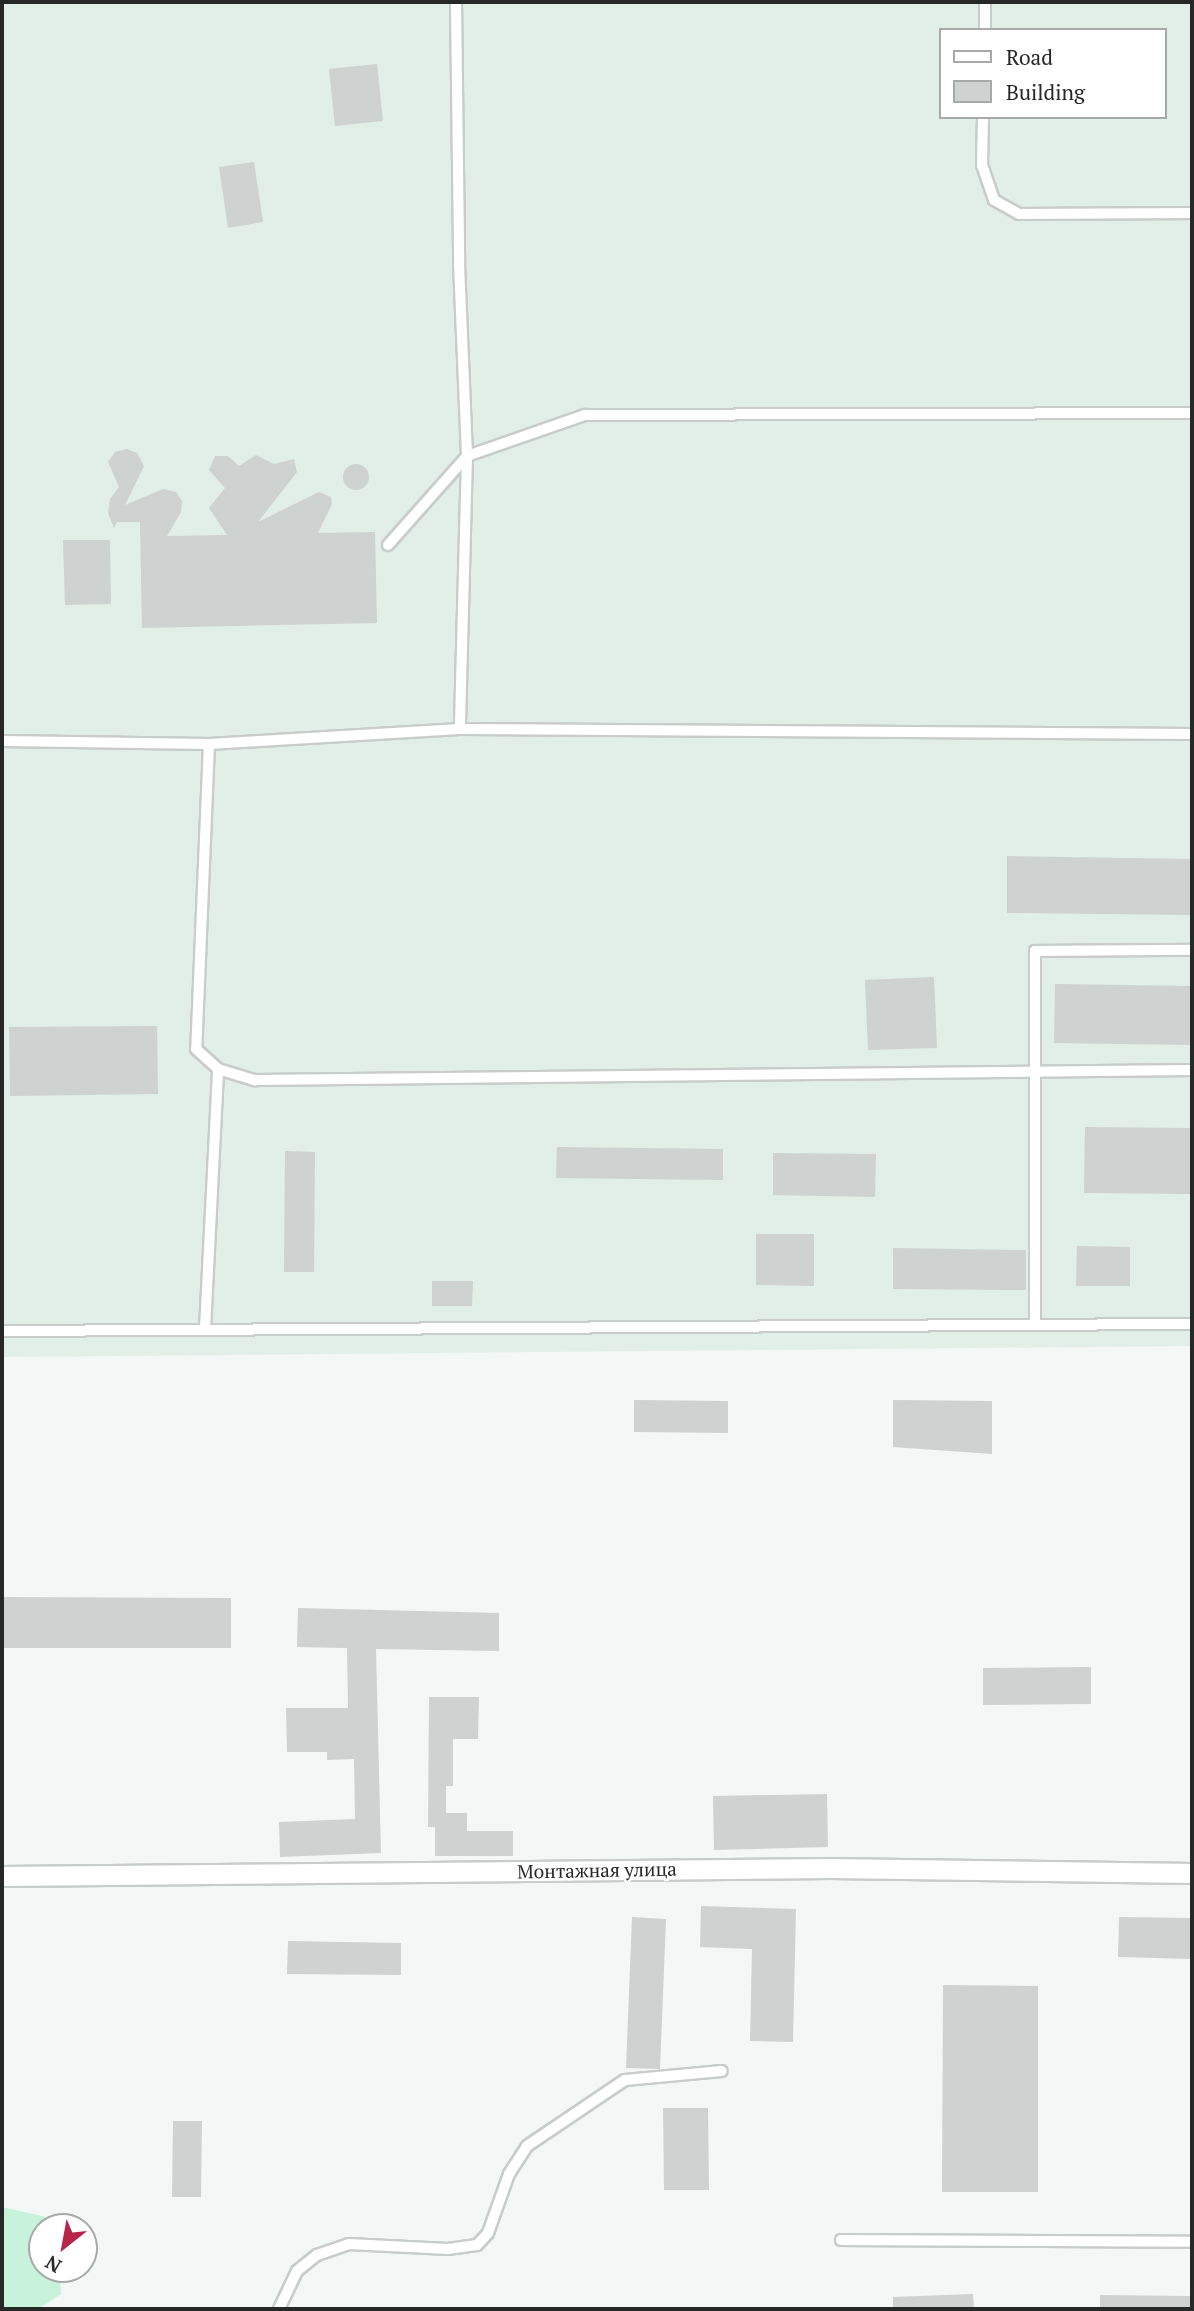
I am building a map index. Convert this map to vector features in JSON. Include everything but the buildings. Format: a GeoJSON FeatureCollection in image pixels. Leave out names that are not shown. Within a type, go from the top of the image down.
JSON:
{"type":"FeatureCollection","features":[{"type":"Feature","properties":{"kind":"street","name":"Монтажная улица"},"geometry":{"type":"LineString","coordinates":[[2,1877],[817,1868],[1192,1873]]}},
{"type":"Feature","properties":{"kind":"lane"},"geometry":{"type":"LineString","coordinates":[[456,2],[459,264],[467,456],[460,729]]}},
{"type":"Feature","properties":{"kind":"lane"},"geometry":{"type":"LineString","coordinates":[[985,2],[985,28]]}},
{"type":"Feature","properties":{"kind":"lane"},"geometry":{"type":"LineString","coordinates":[[983,119],[982,166],[993,200],[1019,214],[1192,213]]}},
{"type":"Feature","properties":{"kind":"lane"},"geometry":{"type":"LineString","coordinates":[[388,545],[467,456],[585,415],[1192,413]]}},
{"type":"Feature","properties":{"kind":"lane"},"geometry":{"type":"LineString","coordinates":[[2,741],[209,744],[460,729],[1192,734]]}},
{"type":"Feature","properties":{"kind":"lane"},"geometry":{"type":"LineString","coordinates":[[209,744],[196,1049],[218,1069],[256,1080],[1192,1070]]}},
{"type":"Feature","properties":{"kind":"lane"},"geometry":{"type":"LineString","coordinates":[[1035,1325],[1035,951],[1192,950]]}},
{"type":"Feature","properties":{"kind":"lane"},"geometry":{"type":"LineString","coordinates":[[205,1329],[218,1069]]}},
{"type":"Feature","properties":{"kind":"lane"},"geometry":{"type":"LineString","coordinates":[[2,1331],[1192,1324]]}},
{"type":"Feature","properties":{"kind":"lane"},"geometry":{"type":"LineString","coordinates":[[279,2309],[297,2271],[317,2255],[349,2244],[448,2249],[477,2245],[488,2233],[509,2174],[527,2146],[625,2080],[722,2071]]}},
{"type":"Feature","properties":{"kind":"lane"},"geometry":{"type":"LineString","coordinates":[[841,2240],[1192,2242]]}},
{"type":"Feature","properties":{"kind":"shaded area"},"geometry":{"type":"Polygon","coordinates":[[[2,2],[1192,2],[1192,1346],[2,1357],[2,2]]]}},
{"type":"Feature","properties":{"kind":"green space"},"geometry":{"type":"Polygon","coordinates":[[[2,2207],[28,2213],[28,2283],[60,2283],[61,2294],[38,2309],[2,2309],[2,2207]]]}}]}
